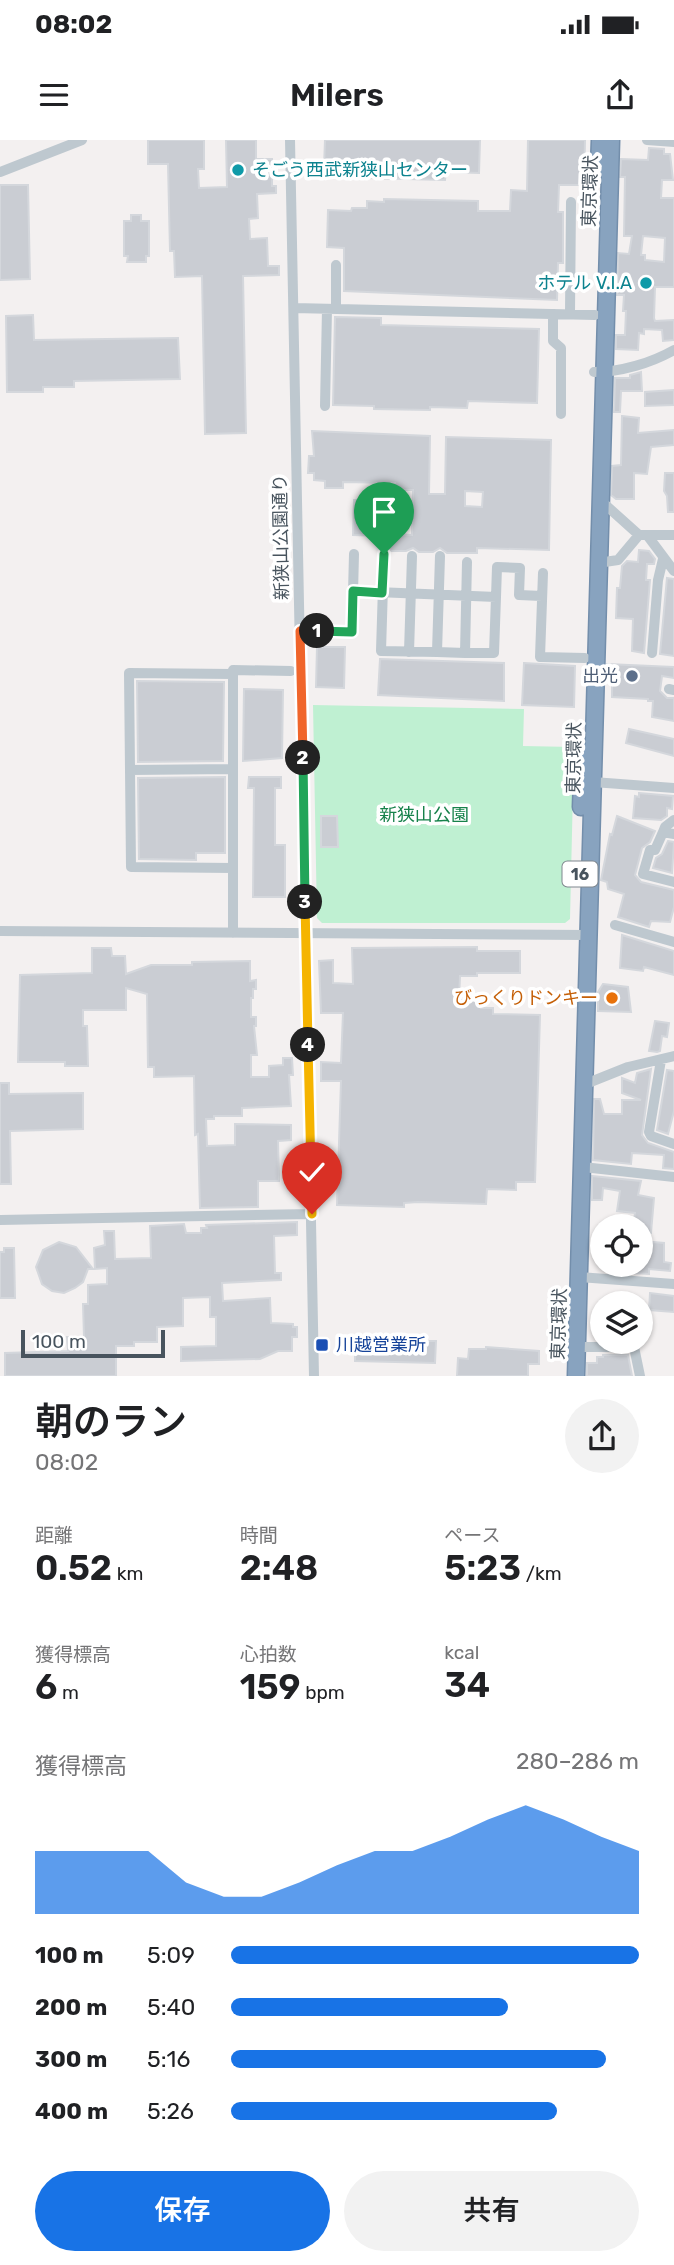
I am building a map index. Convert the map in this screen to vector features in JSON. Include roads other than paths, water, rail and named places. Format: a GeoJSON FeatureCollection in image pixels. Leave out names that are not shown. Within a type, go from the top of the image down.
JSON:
{"type":"FeatureCollection","features":[{"type":"Feature","properties":{"kind":"highway","name":"東京環状"},"geometry":{"type":"LineString","coordinates":[[566,1376],[583,935],[593,782],[600,500],[595,315],[600,140]]}},
{"type":"Feature","properties":{"kind":"highway","name":"東京環状"},"geometry":{"type":"LineString","coordinates":[[576,1376],[583,1167],[585,658],[611,140]]}},
{"type":"Feature","properties":{"kind":"street"},"geometry":{"type":"LineString","coordinates":[[0,172],[82,140]]}},
{"type":"Feature","properties":{"kind":"street","name":"新狭山公園通り"},"geometry":{"type":"LineString","coordinates":[[290,140],[314,1376]]}},
{"type":"Feature","properties":{"kind":"street"},"geometry":{"type":"LineString","coordinates":[[611,140],[623,140]]}},
{"type":"Feature","properties":{"kind":"street"},"geometry":{"type":"LineString","coordinates":[[646,140],[674,142]]}},
{"type":"Feature","properties":{"kind":"street"},"geometry":{"type":"LineString","coordinates":[[570,314],[571,202]]}},
{"type":"Feature","properties":{"kind":"street"},"geometry":{"type":"LineString","coordinates":[[326,406],[336,265]]}},
{"type":"Feature","properties":{"kind":"street"},"geometry":{"type":"LineString","coordinates":[[294,308],[595,315]]}},
{"type":"Feature","properties":{"kind":"street"},"geometry":{"type":"LineString","coordinates":[[553,314],[553,341],[561,348],[561,414]]}},
{"type":"Feature","properties":{"kind":"street"},"geometry":{"type":"LineString","coordinates":[[598,372],[660,358],[674,350]]}},
{"type":"Feature","properties":{"kind":"street"},"geometry":{"type":"LineString","coordinates":[[600,500],[643,535],[674,571]]}},
{"type":"Feature","properties":{"kind":"street"},"geometry":{"type":"LineString","coordinates":[[598,563],[618,560],[643,535],[674,536]]}},
{"type":"Feature","properties":{"kind":"street"},"geometry":{"type":"LineString","coordinates":[[300,631],[352,632],[354,554]]}},
{"type":"Feature","properties":{"kind":"street"},"geometry":{"type":"LineString","coordinates":[[384,554],[381,652],[494,653],[497,567],[520,568],[519,595],[542,596]]}},
{"type":"Feature","properties":{"kind":"street"},"geometry":{"type":"LineString","coordinates":[[409,652],[412,556]]}},
{"type":"Feature","properties":{"kind":"street"},"geometry":{"type":"LineString","coordinates":[[437,652],[440,556]]}},
{"type":"Feature","properties":{"kind":"street"},"geometry":{"type":"LineString","coordinates":[[652,653],[663,559]]}},
{"type":"Feature","properties":{"kind":"street"},"geometry":{"type":"LineString","coordinates":[[465,653],[467,562]]}},
{"type":"Feature","properties":{"kind":"street"},"geometry":{"type":"LineString","coordinates":[[543,573],[540,657],[585,658]]}},
{"type":"Feature","properties":{"kind":"street"},"geometry":{"type":"LineString","coordinates":[[353,591],[496,597]]}},
{"type":"Feature","properties":{"kind":"street"},"geometry":{"type":"LineString","coordinates":[[233,933],[233,670],[291,671]]}},
{"type":"Feature","properties":{"kind":"street"},"geometry":{"type":"LineString","coordinates":[[233,674],[129,673],[131,867],[233,868]]}},
{"type":"Feature","properties":{"kind":"street"},"geometry":{"type":"LineString","coordinates":[[130,770],[233,769]]}},
{"type":"Feature","properties":{"kind":"street"},"geometry":{"type":"LineString","coordinates":[[593,782],[674,788]]}},
{"type":"Feature","properties":{"kind":"street"},"geometry":{"type":"LineString","coordinates":[[674,820],[664,827],[669,833],[658,847],[650,850],[643,874],[674,882]]}},
{"type":"Feature","properties":{"kind":"street"},"geometry":{"type":"LineString","coordinates":[[615,925],[674,942]]}},
{"type":"Feature","properties":{"kind":"street"},"geometry":{"type":"LineString","coordinates":[[0,931],[583,935]]}},
{"type":"Feature","properties":{"kind":"street"},"geometry":{"type":"LineString","coordinates":[[583,1085],[628,1067],[674,1056]]}},
{"type":"Feature","properties":{"kind":"street"},"geometry":{"type":"LineString","coordinates":[[661,1060],[649,1132],[651,1136],[674,1144]]}},
{"type":"Feature","properties":{"kind":"street"},"geometry":{"type":"LineString","coordinates":[[583,1167],[674,1177]]}},
{"type":"Feature","properties":{"kind":"street"},"geometry":{"type":"LineString","coordinates":[[0,1220],[312,1214]]}},
{"type":"Feature","properties":{"kind":"street"},"geometry":{"type":"LineString","coordinates":[[579,1277],[674,1284]]}},
{"type":"Feature","properties":{"kind":"street"},"geometry":{"type":"LineString","coordinates":[[577,1347],[634,1347],[640,1376]]}},
{"type":"Feature","properties":{"kind":"place","name":"そごう西武新狭山センター"},"geometry":{"type":"Point","coordinates":[238,170]}},
{"type":"Feature","properties":{"kind":"place","name":"ホテル V.I.A"},"geometry":{"type":"Point","coordinates":[646,283]}},
{"type":"Feature","properties":{"kind":"place","name":"出光"},"geometry":{"type":"Point","coordinates":[632,676]}},
{"type":"Feature","properties":{"kind":"place","name":"びっくりドンキー"},"geometry":{"type":"Point","coordinates":[612,998]}},
{"type":"Feature","properties":{"kind":"place","name":"川越営業所"},"geometry":{"type":"Point","coordinates":[322,1345]}},
{"type":"Feature","properties":{"kind":"park label","name":"新狭山公園"},"geometry":{"type":"Point","coordinates":[424,815]}}]}
